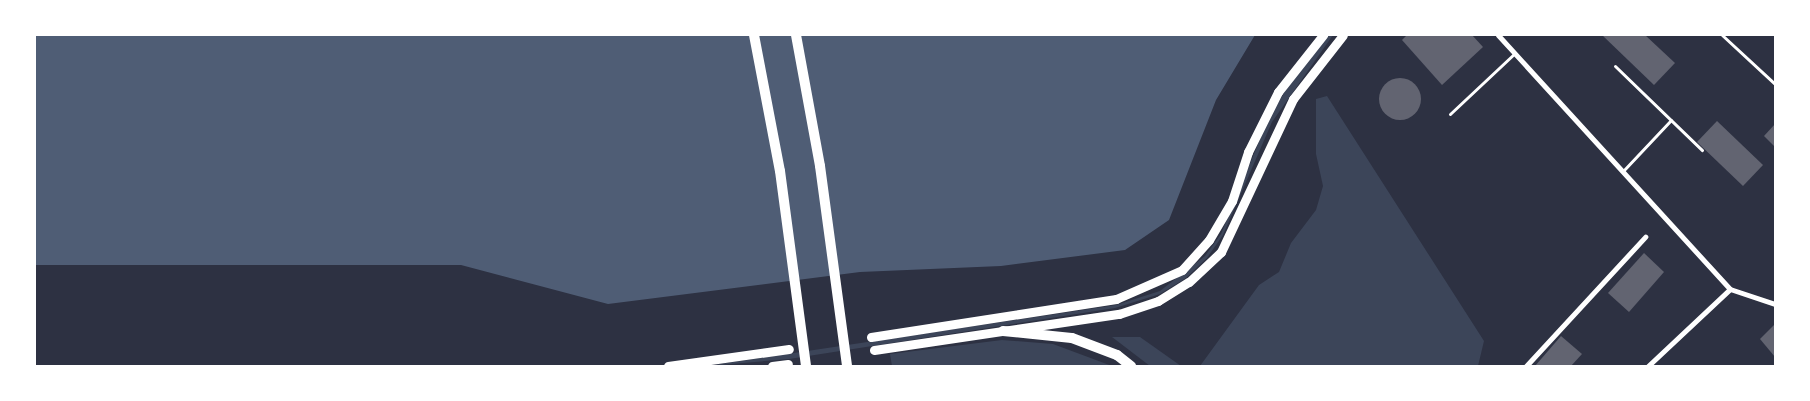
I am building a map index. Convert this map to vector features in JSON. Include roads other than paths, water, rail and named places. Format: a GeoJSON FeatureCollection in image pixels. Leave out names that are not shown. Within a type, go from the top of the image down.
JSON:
{"type":"FeatureCollection","features":[{"type":"Feature","properties":{"kind":"highway"},"geometry":{"type":"LineString","coordinates":[[754,35],[780,171],[806,366]]}},
{"type":"Feature","properties":{"kind":"highway"},"geometry":{"type":"LineString","coordinates":[[796,35],[820,166],[847,366]]}},
{"type":"Feature","properties":{"kind":"highway"},"geometry":{"type":"LineString","coordinates":[[1003,331],[1072,338],[1118,355],[1131,366]]}},
{"type":"Feature","properties":{"kind":"main road"},"geometry":{"type":"LineString","coordinates":[[871,336],[1116,299],[1182,270],[1209,240],[1232,201],[1248,152],[1278,92],[1323,35]]}},
{"type":"Feature","properties":{"kind":"main road"},"geometry":{"type":"LineString","coordinates":[[874,350],[1119,314],[1158,300],[1189,282],[1220,252],[1293,98],[1343,35]]}},
{"type":"Feature","properties":{"kind":"main road"},"geometry":{"type":"LineString","coordinates":[[668,366],[789,349]]}},
{"type":"Feature","properties":{"kind":"main road"},"geometry":{"type":"LineString","coordinates":[[772,366],[788,364]]}},
{"type":"Feature","properties":{"kind":"street"},"geometry":{"type":"LineString","coordinates":[[1498,35],[1730,289],[1775,304]]}},
{"type":"Feature","properties":{"kind":"street"},"geometry":{"type":"LineString","coordinates":[[1526,366],[1644,237]]}},
{"type":"Feature","properties":{"kind":"street"},"geometry":{"type":"LineString","coordinates":[[1648,366],[1730,289]]}},
{"type":"Feature","properties":{"kind":"lane"},"geometry":{"type":"LineString","coordinates":[[1722,35],[1775,84]]}},
{"type":"Feature","properties":{"kind":"lane"},"geometry":{"type":"LineString","coordinates":[[1450,114],[1515,53]]}},
{"type":"Feature","properties":{"kind":"lane"},"geometry":{"type":"LineString","coordinates":[[1615,66],[1702,150]]}},
{"type":"Feature","properties":{"kind":"lane"},"geometry":{"type":"LineString","coordinates":[[1622,172],[1671,120]]}}]}
